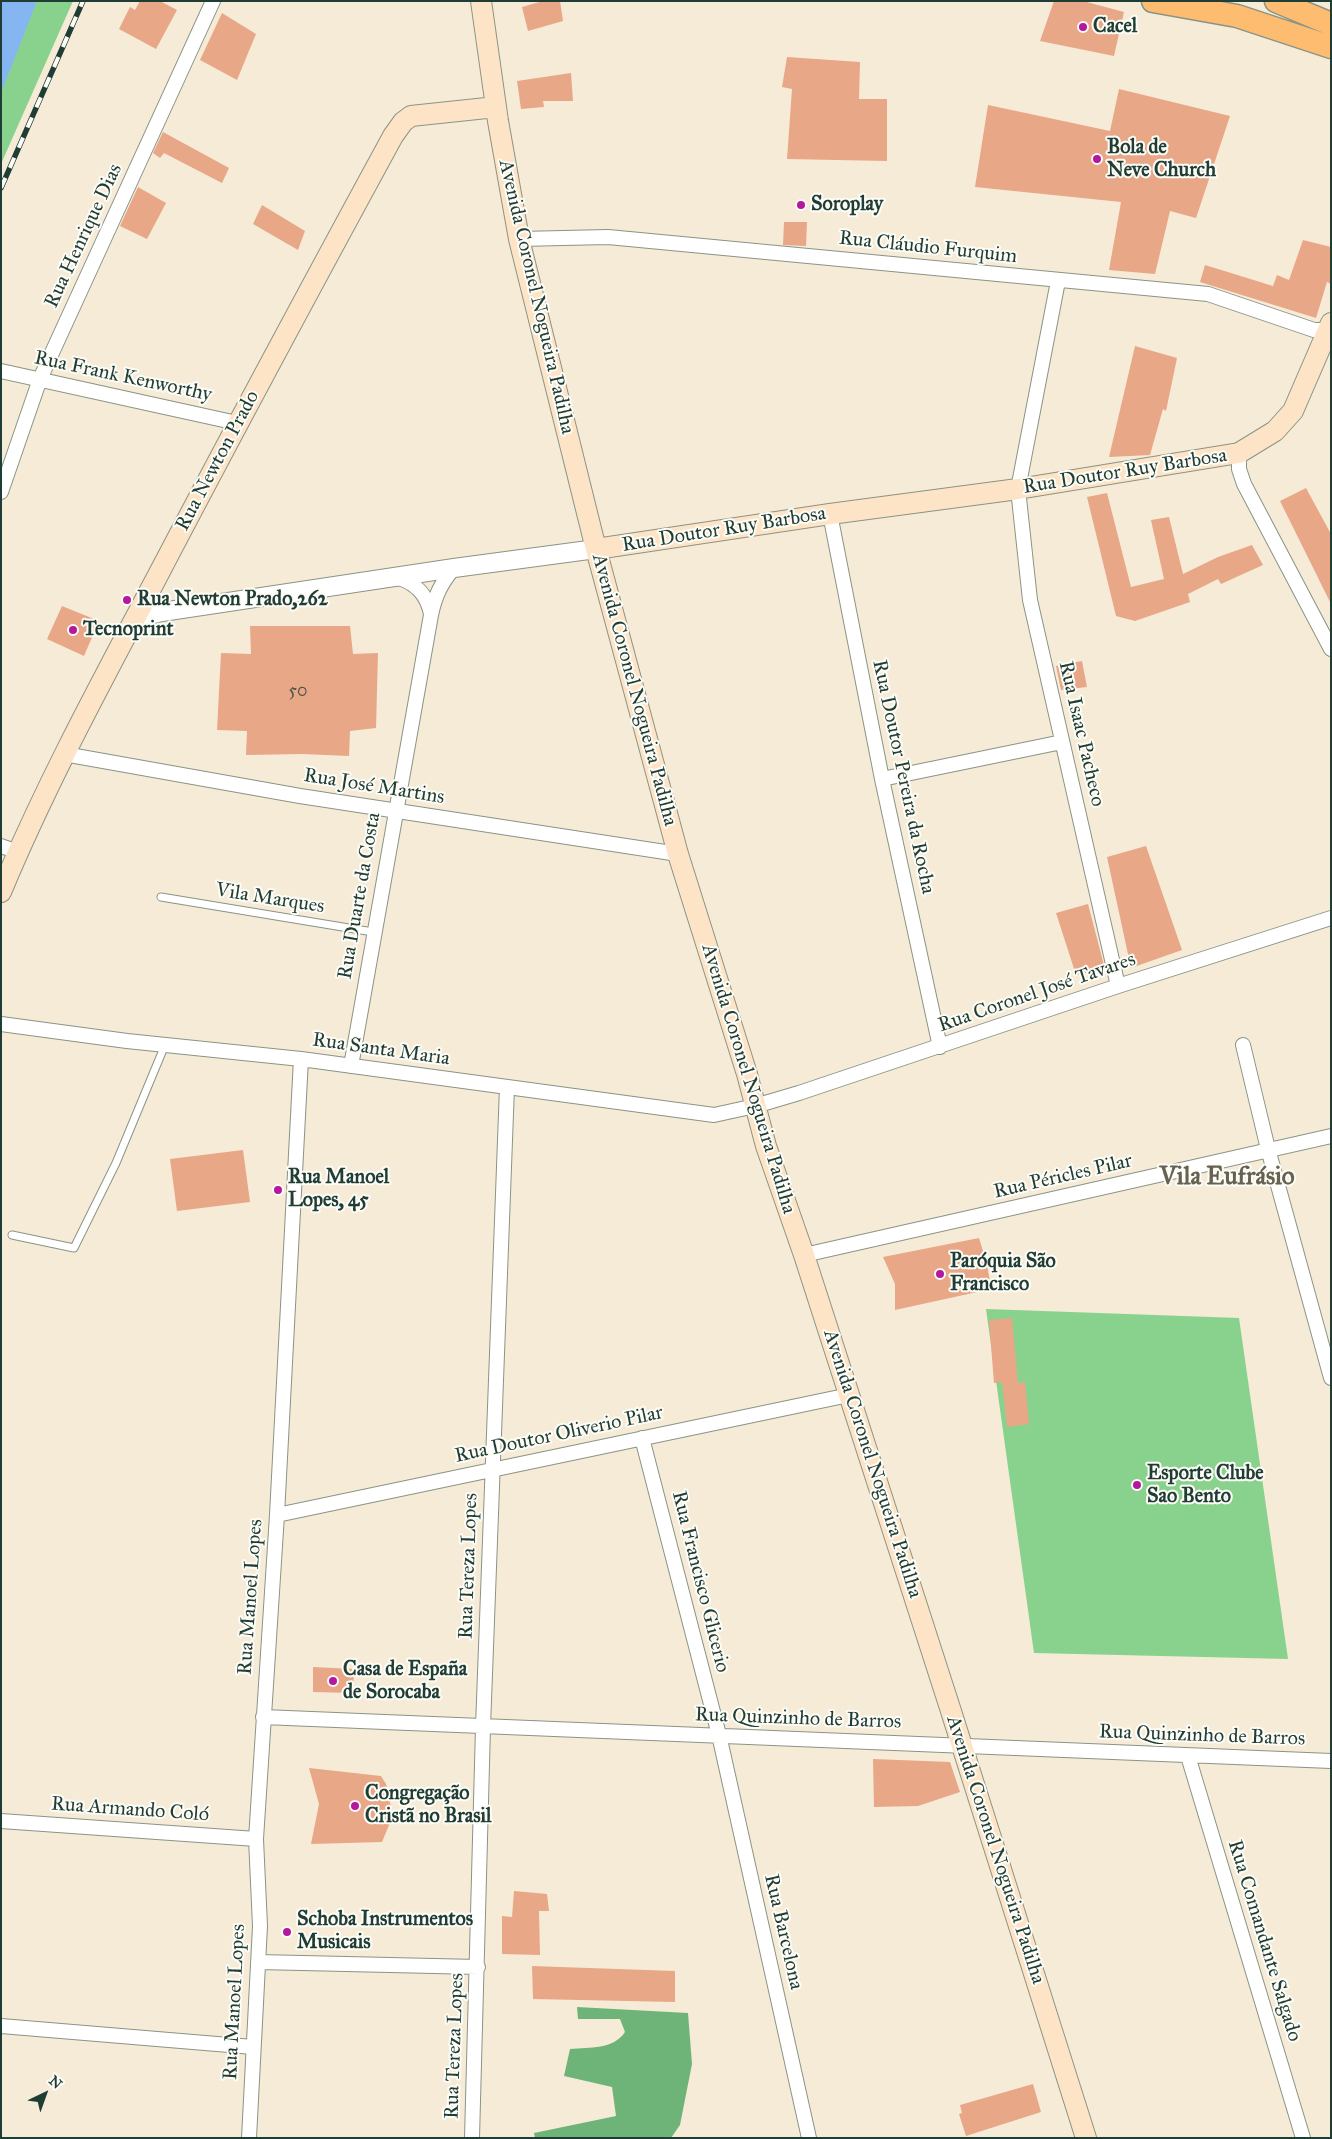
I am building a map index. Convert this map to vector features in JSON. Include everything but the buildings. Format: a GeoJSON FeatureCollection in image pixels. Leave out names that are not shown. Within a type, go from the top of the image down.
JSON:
{"type":"FeatureCollection","features":[{"type":"Feature","properties":{"kind":"main road","name":"Avenida Coronel Nogueira Padilha"},"geometry":{"type":"LineString","coordinates":[[481,1],[496,107],[519,239],[596,549],[678,854],[766,1146],[849,1395],[1086,2138]]}},
{"type":"Feature","properties":{"kind":"main road"},"geometry":{"type":"LineString","coordinates":[[1153,1],[1237,16],[1331,47]]}},
{"type":"Feature","properties":{"kind":"main road"},"geometry":{"type":"LineString","coordinates":[[1237,16],[1250,15],[1259,10],[1267,1]]}},
{"type":"Feature","properties":{"kind":"main road"},"geometry":{"type":"LineString","coordinates":[[1276,1],[1331,24]]}},
{"type":"Feature","properties":{"kind":"main road","name":"Rua Newton Prado"},"geometry":{"type":"LineString","coordinates":[[1,892],[10,849],[64,754],[237,423],[392,136],[403,122],[411,116],[496,107]]}},
{"type":"Feature","properties":{"kind":"main road"},"geometry":{"type":"LineString","coordinates":[[1241,452],[1275,431],[1293,411],[1329,327]]}},
{"type":"Feature","properties":{"kind":"main road","name":"Rua Doutor Ruy Barbosa"},"geometry":{"type":"LineString","coordinates":[[596,549],[830,514],[1018,489],[1241,452]]}},
{"type":"Feature","properties":{"kind":"street","name":"Rua Henrique Dias"},"geometry":{"type":"LineString","coordinates":[[1,492],[40,379],[213,1]]}},
{"type":"Feature","properties":{"kind":"street","name":"Rua Cláudio Furquim"},"geometry":{"type":"LineString","coordinates":[[519,239],[608,237],[1208,294],[1314,330],[1329,327]]}},
{"type":"Feature","properties":{"kind":"street","name":"Rua Isaac Pacheco"},"geometry":{"type":"LineString","coordinates":[[1058,281],[1018,489],[1030,600],[1118,986]]}},
{"type":"Feature","properties":{"kind":"street","name":"Rua Frank Kenworthy"},"geometry":{"type":"LineString","coordinates":[[1,371],[237,423]]}},
{"type":"Feature","properties":{"kind":"street"},"geometry":{"type":"LineString","coordinates":[[1241,452],[1239,469],[1244,484],[1325,626],[1331,649]]}},
{"type":"Feature","properties":{"kind":"street","name":"Rua Doutor Pereira da Rocha"},"geometry":{"type":"LineString","coordinates":[[830,514],[882,779],[940,1047]]}},
{"type":"Feature","properties":{"kind":"street","name":"Rua Doutor Ruy Barbosa"},"geometry":{"type":"LineString","coordinates":[[133,621],[148,615],[179,610],[399,578],[454,568],[596,549]]}},
{"type":"Feature","properties":{"kind":"street","name":"Rua Duarte da Costa"},"geometry":{"type":"LineString","coordinates":[[350,1066],[431,615],[436,595],[442,582],[454,568]]}},
{"type":"Feature","properties":{"kind":"street"},"geometry":{"type":"LineString","coordinates":[[399,578],[409,581],[418,588],[429,605],[431,615]]}},
{"type":"Feature","properties":{"kind":"street"},"geometry":{"type":"LineString","coordinates":[[155,580],[155,590],[162,602],[179,610]]}},
{"type":"Feature","properties":{"kind":"street"},"geometry":{"type":"LineString","coordinates":[[882,779],[1062,742]]}},
{"type":"Feature","properties":{"kind":"street","name":"Rua José Martins"},"geometry":{"type":"LineString","coordinates":[[64,754],[396,810],[678,854]]}},
{"type":"Feature","properties":{"kind":"street","name":"Rua Coronel José Tavares"},"geometry":{"type":"LineString","coordinates":[[755,1106],[1331,918]]}},
{"type":"Feature","properties":{"kind":"street","name":"Rua Santa Maria"},"geometry":{"type":"LineString","coordinates":[[1,1024],[165,1045],[301,1059],[714,1114],[755,1106]]}},
{"type":"Feature","properties":{"kind":"street"},"geometry":{"type":"LineString","coordinates":[[1243,1045],[1268,1149],[1331,1378]]}},
{"type":"Feature","properties":{"kind":"street","name":"Rua Manoel Lopes"},"geometry":{"type":"LineString","coordinates":[[249,2138],[260,1926],[256,1839],[277,1515],[301,1059]]}},
{"type":"Feature","properties":{"kind":"street","name":"Rua Tereza Lopes"},"geometry":{"type":"LineString","coordinates":[[472,2138],[483,1727],[507,1087]]}},
{"type":"Feature","properties":{"kind":"street","name":"Rua Péricles Pilar"},"geometry":{"type":"LineString","coordinates":[[804,1256],[1331,1136]]}},
{"type":"Feature","properties":{"kind":"street","name":"Rua Doutor Oliverio Pilar"},"geometry":{"type":"LineString","coordinates":[[277,1515],[849,1395]]}},
{"type":"Feature","properties":{"kind":"street","name":"Rua Francisco Glicerio"},"geometry":{"type":"LineString","coordinates":[[642,1438],[718,1735]]}},
{"type":"Feature","properties":{"kind":"street","name":"Rua Quinzinho de Barros"},"geometry":{"type":"LineString","coordinates":[[263,1718],[1331,1761]]}},
{"type":"Feature","properties":{"kind":"street","name":"Rua Barcelona"},"geometry":{"type":"LineString","coordinates":[[718,1735],[809,2138]]}},
{"type":"Feature","properties":{"kind":"street","name":"Rua Comandante Salgado"},"geometry":{"type":"LineString","coordinates":[[1188,1756],[1302,2138]]}},
{"type":"Feature","properties":{"kind":"street","name":"Rua Armando Coló"},"geometry":{"type":"LineString","coordinates":[[1,1822],[256,1839]]}},
{"type":"Feature","properties":{"kind":"street"},"geometry":{"type":"LineString","coordinates":[[258,1962],[478,1967]]}},
{"type":"Feature","properties":{"kind":"street"},"geometry":{"type":"LineString","coordinates":[[1,2026],[253,2047]]}},
{"type":"Feature","properties":{"kind":"lane","name":"Vila Marques"},"geometry":{"type":"LineString","coordinates":[[161,897],[373,932]]}},
{"type":"Feature","properties":{"kind":"lane"},"geometry":{"type":"LineString","coordinates":[[12,1235],[74,1248],[116,1163],[165,1045]]}},
{"type":"Feature","properties":{"kind":"green space"},"geometry":{"type":"Polygon","coordinates":[[[1,1],[73,1],[1,164],[1,1]]]}},
{"type":"Feature","properties":{"kind":"green space","name":"Esporte Clube Sao Bento"},"geometry":{"type":"Polygon","coordinates":[[[986,1309],[1239,1318],[1288,1659],[1034,1653],[986,1309]]]}},
{"type":"Feature","properties":{"kind":"green space"},"geometry":{"type":"Polygon","coordinates":[[[577,2007],[688,2013],[692,2064],[680,2125],[671,2138],[535,2138],[534,2133],[616,2116],[612,2087],[564,2076],[570,2049],[608,2045],[620,2038],[625,2032],[620,2019],[578,2019],[577,2007]]]}},
{"type":"Feature","properties":{"kind":"water"},"geometry":{"type":"Polygon","coordinates":[[[1,1],[37,1],[1,93],[1,1]]]}},
{"type":"Feature","properties":{"kind":"railway"},"geometry":{"type":"LineString","coordinates":[[1,188],[83,1]]}},
{"type":"Feature","properties":{"kind":"place","name":"Cacel"},"geometry":{"type":"Point","coordinates":[1083,27]}},
{"type":"Feature","properties":{"kind":"place","name":"Bola de Neve Church"},"geometry":{"type":"Point","coordinates":[1097,159]}},
{"type":"Feature","properties":{"kind":"place","name":"Soroplay"},"geometry":{"type":"Point","coordinates":[801,205]}},
{"type":"Feature","properties":{"kind":"place","name":"Rua Newton Prado,262"},"geometry":{"type":"Point","coordinates":[127,600]}},
{"type":"Feature","properties":{"kind":"place","name":"Tecnoprint"},"geometry":{"type":"Point","coordinates":[73,630]}},
{"type":"Feature","properties":{"kind":"place","name":"Rua Manoel Lopes, 45"},"geometry":{"type":"Point","coordinates":[278,1190]}},
{"type":"Feature","properties":{"kind":"place","name":"Paróquia São Francisco"},"geometry":{"type":"Point","coordinates":[940,1274]}},
{"type":"Feature","properties":{"kind":"place","name":"Esporte Clube Sao Bento"},"geometry":{"type":"Point","coordinates":[1137,1485]}},
{"type":"Feature","properties":{"kind":"place","name":"Casa de España de Sorocaba"},"geometry":{"type":"Point","coordinates":[333,1681]}},
{"type":"Feature","properties":{"kind":"place","name":"Congregação Cristã no Brasil"},"geometry":{"type":"Point","coordinates":[355,1806]}},
{"type":"Feature","properties":{"kind":"place","name":"Schoba Instrumentos Musicais"},"geometry":{"type":"Point","coordinates":[287,1932]}},
{"type":"Feature","properties":{"kind":"district","name":"Vila Eufrásio"},"geometry":{"type":"Point","coordinates":[1227,1178]}}]}
